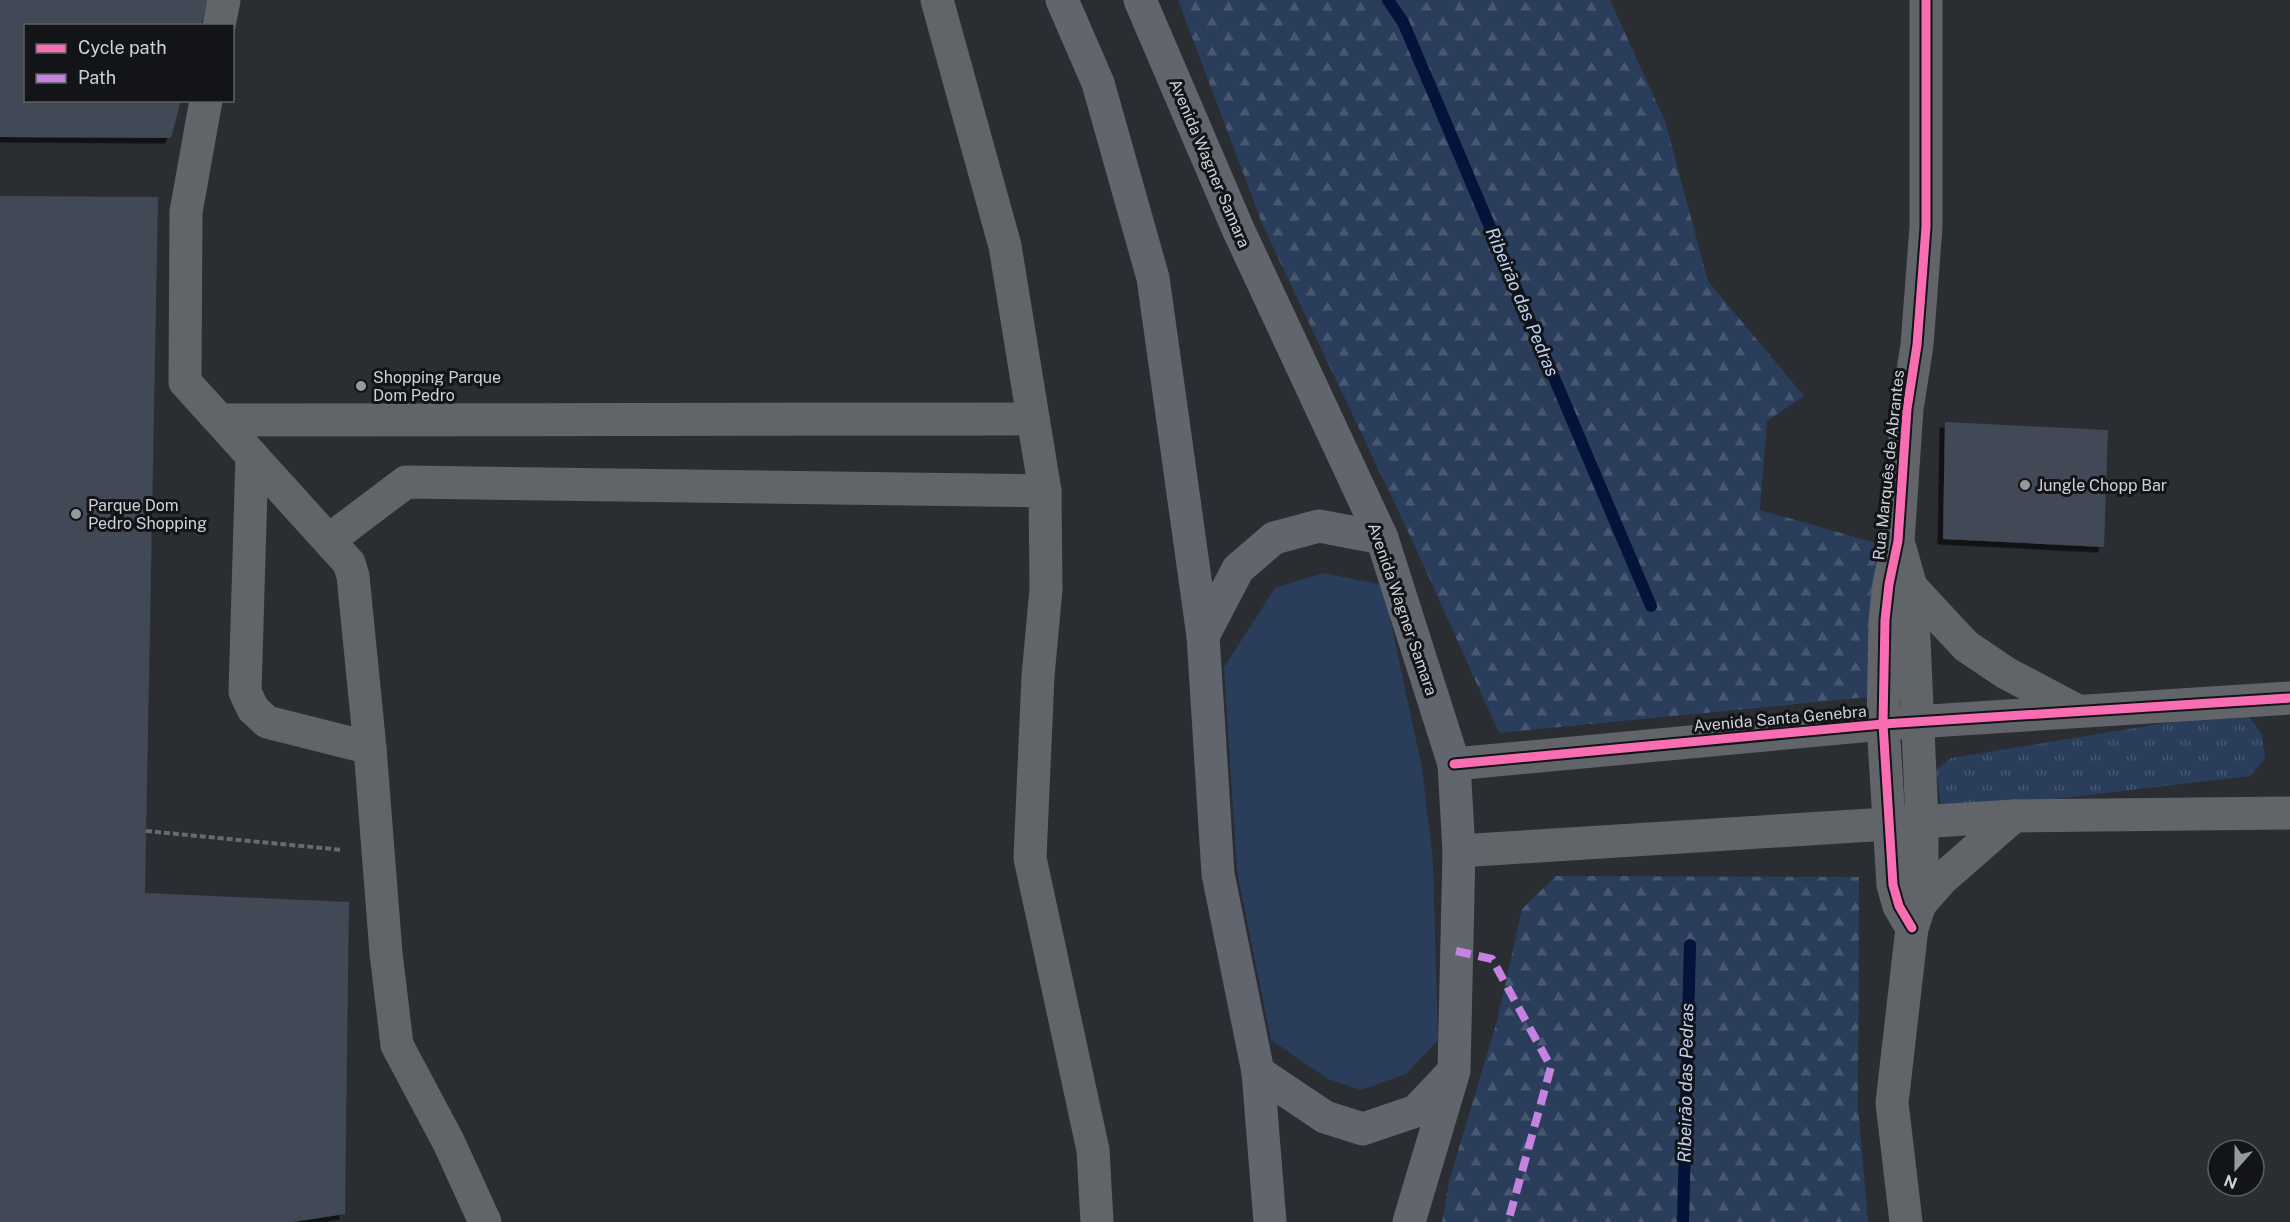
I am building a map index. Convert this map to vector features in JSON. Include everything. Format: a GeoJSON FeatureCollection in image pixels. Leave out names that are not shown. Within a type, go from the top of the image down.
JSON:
{"type":"FeatureCollection","features":[{"type":"Feature","properties":{"kind":"main road"},"geometry":{"type":"LineString","coordinates":[[1062,0],[1098,83],[1153,278],[1203,636],[1218,874],[1258,1071],[1270,1222]]}},
{"type":"Feature","properties":{"kind":"main road","name":"Avenida Wagner Samara"},"geometry":{"type":"LineString","coordinates":[[1140,0],[1238,229],[1382,538],[1454,764],[1459,850],[1454,1071],[1409,1222]]}},
{"type":"Feature","properties":{"kind":"main road"},"geometry":{"type":"LineString","coordinates":[[1203,636],[1238,569],[1274,538],[1319,526],[1382,538]]}},
{"type":"Feature","properties":{"kind":"main road"},"geometry":{"type":"LineString","coordinates":[[1258,1071],[1325,1117],[1363,1129],[1416,1112],[1454,1071]]}},
{"type":"Feature","properties":{"kind":"street"},"geometry":{"type":"LineString","coordinates":[[219,24],[224,0]]}},
{"type":"Feature","properties":{"kind":"street"},"geometry":{"type":"LineString","coordinates":[[937,0],[1005,246],[1045,491],[1046,589],[1038,676],[1030,858],[1093,1150],[1097,1222]]}},
{"type":"Feature","properties":{"kind":"street","name":"Rua Marquês de Abrantes"},"geometry":{"type":"LineString","coordinates":[[1916,916],[1899,906],[1893,885],[1883,724],[1885,620],[1889,584],[1898,542],[1907,410],[1917,345],[1926,227],[1926,0]]}},
{"type":"Feature","properties":{"kind":"street"},"geometry":{"type":"LineString","coordinates":[[206,102],[186,212],[185,382],[349,563],[353,576],[370,747],[377,853],[397,1044],[449,1143],[485,1222]]}},
{"type":"Feature","properties":{"kind":"street"},"geometry":{"type":"LineString","coordinates":[[220,420],[1033,419]]}},
{"type":"Feature","properties":{"kind":"street"},"geometry":{"type":"LineString","coordinates":[[252,456],[245,692],[252,709],[267,722],[370,747]]}},
{"type":"Feature","properties":{"kind":"street"},"geometry":{"type":"LineString","coordinates":[[329,540],[406,482],[1045,491]]}},
{"type":"Feature","properties":{"kind":"street","name":"Rua Marquês de Abrantes"},"geometry":{"type":"LineString","coordinates":[[1898,542],[1911,587],[1922,821],[1916,916],[1892,1103],[1906,1222]]}},
{"type":"Feature","properties":{"kind":"street"},"geometry":{"type":"LineString","coordinates":[[1911,587],[1966,646],[2006,674],[2078,711]]}},
{"type":"Feature","properties":{"kind":"street","name":"Avenida Santa Genebra"},"geometry":{"type":"LineString","coordinates":[[1454,764],[1883,724],[2290,698]]}},
{"type":"Feature","properties":{"kind":"street"},"geometry":{"type":"LineString","coordinates":[[1459,850],[2014,816],[2290,813]]}},
{"type":"Feature","properties":{"kind":"street"},"geometry":{"type":"LineString","coordinates":[[1916,916],[1942,879],[2014,816]]}},
{"type":"Feature","properties":{"kind":"path"},"geometry":{"type":"LineString","coordinates":[[146,831],[377,853]]}},
{"type":"Feature","properties":{"kind":"green space"},"geometry":{"type":"Polygon","coordinates":[[[1178,0],[1610,0],[1665,121],[1708,281],[1804,396],[1767,421],[1760,510],[1876,543],[1873,655],[1869,697],[1499,733],[1412,540],[1263,226],[1178,0]]]}},
{"type":"Feature","properties":{"kind":"green space"},"geometry":{"type":"Polygon","coordinates":[[[1323,573],[1383,585],[1422,768],[1433,861],[1438,1040],[1406,1074],[1361,1090],[1328,1079],[1271,1040],[1237,871],[1224,667],[1275,588],[1323,573]]]}},
{"type":"Feature","properties":{"kind":"green space"},"geometry":{"type":"Polygon","coordinates":[[[2245,710],[2262,735],[2265,759],[2250,776],[1970,809],[1941,805],[1936,770],[1951,758],[2245,710]]]}},
{"type":"Feature","properties":{"kind":"green space"},"geometry":{"type":"Polygon","coordinates":[[[1556,876],[1859,877],[1858,1108],[1868,1222],[1442,1222],[1449,1181],[1497,1021],[1522,909],[1556,876]]]}},
{"type":"Feature","properties":{"kind":"building"},"geometry":{"type":"Polygon","coordinates":[[[0,0],[208,0],[202,24],[24,24],[24,102],[180,102],[171,138],[0,137],[0,0]]]}},
{"type":"Feature","properties":{"kind":"building","name":"Parque Dom Pedro Shopping"},"geometry":{"type":"Polygon","coordinates":[[[0,196],[158,197],[145,893],[349,902],[345,1214],[293,1222],[0,1222],[0,196]]]}},
{"type":"Feature","properties":{"kind":"building","name":"Jungle Chopp Bar"},"geometry":{"type":"Polygon","coordinates":[[[1945,422],[2108,430],[2104,547],[1943,539],[1945,422]]]}},
{"type":"Feature","properties":{"kind":"waterway","name":"Ribeirão das Pedras"},"geometry":{"type":"LineString","coordinates":[[1388,0],[1403,22],[1651,606]]}},
{"type":"Feature","properties":{"kind":"waterway","name":"Ribeirão das Pedras"},"geometry":{"type":"LineString","coordinates":[[1683,1222],[1690,945]]}},
{"type":"Feature","properties":{"kind":"marked path"},"geometry":{"type":"LineString","coordinates":[[1456,951],[1492,959],[1551,1067],[1508,1222]]}},
{"type":"Feature","properties":{"kind":"cycle path"},"geometry":{"type":"LineString","coordinates":[[1912,928],[1899,906],[1893,885],[1883,724],[1885,620],[1889,584],[1898,541],[1907,409],[1917,345],[1926,227],[1926,0]]}},
{"type":"Feature","properties":{"kind":"cycle path"},"geometry":{"type":"LineString","coordinates":[[1454,764],[1883,724],[2290,698]]}},
{"type":"Feature","properties":{"kind":"place","name":"Shopping Parque Dom Pedro"},"geometry":{"type":"Point","coordinates":[361,386]}},
{"type":"Feature","properties":{"kind":"place","name":"Jungle Chopp Bar"},"geometry":{"type":"Point","coordinates":[2025,485]}},
{"type":"Feature","properties":{"kind":"place","name":"Parque Dom Pedro Shopping"},"geometry":{"type":"Point","coordinates":[76,514]}}]}
